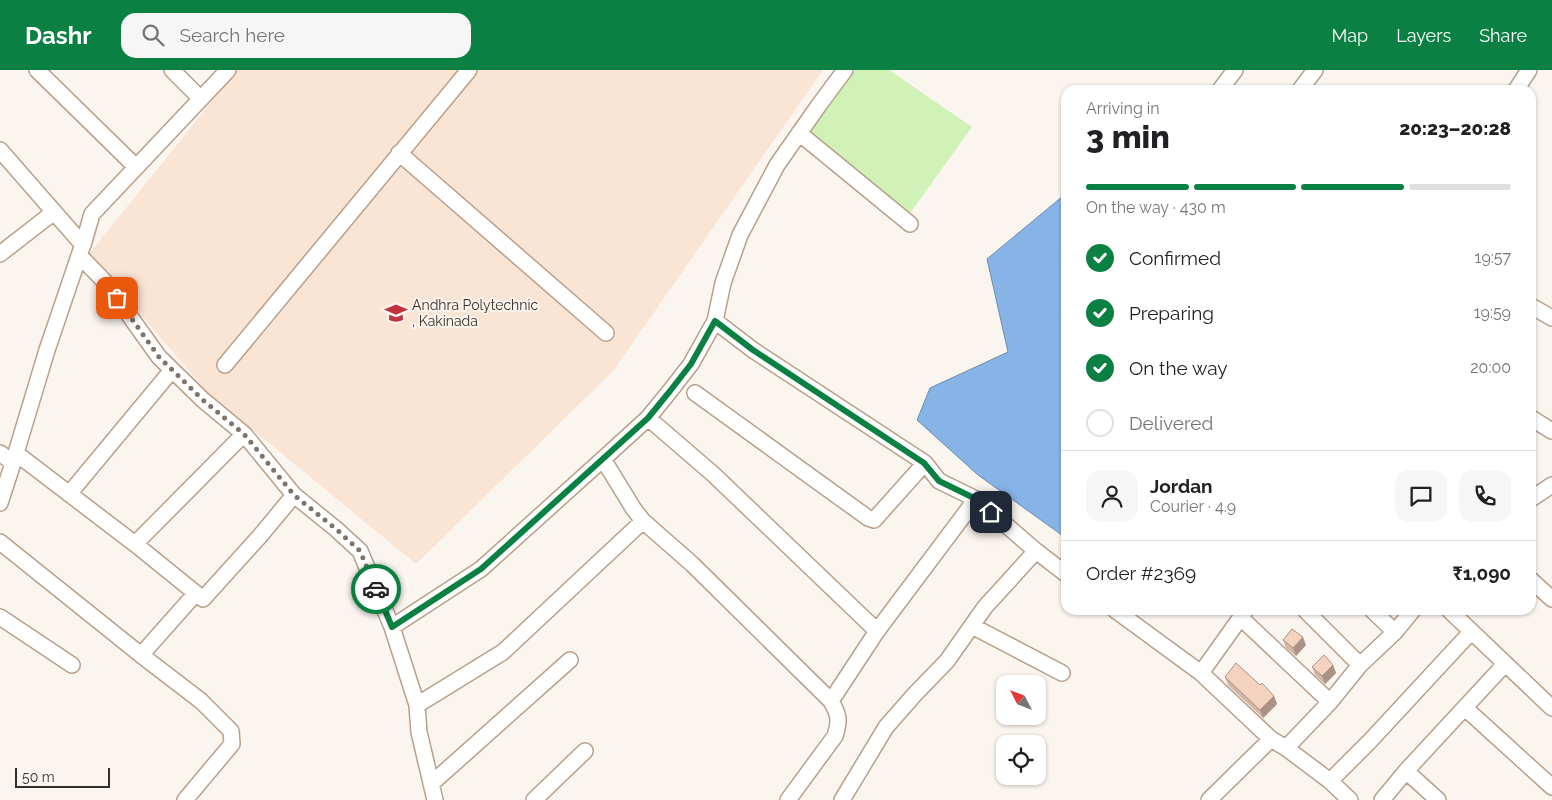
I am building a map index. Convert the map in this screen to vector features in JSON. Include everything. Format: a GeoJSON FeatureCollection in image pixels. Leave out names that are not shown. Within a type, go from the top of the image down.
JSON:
{"type":"FeatureCollection","features":[{"type":"Feature","properties":{"kind":"street"},"geometry":{"type":"LineString","coordinates":[[37,70],[136,167]]}},
{"type":"Feature","properties":{"kind":"street"},"geometry":{"type":"LineString","coordinates":[[172,70],[201,99]]}},
{"type":"Feature","properties":{"kind":"street"},"geometry":{"type":"LineString","coordinates":[[0,502],[6,456],[47,350],[92,214],[228,70]]}},
{"type":"Feature","properties":{"kind":"street"},"geometry":{"type":"LineString","coordinates":[[225,365],[469,70]]}},
{"type":"Feature","properties":{"kind":"street"},"geometry":{"type":"LineString","coordinates":[[392,627],[481,569],[648,418],[670,391],[691,364],[715,321],[723,283],[740,235],[777,165],[845,70]]}},
{"type":"Feature","properties":{"kind":"street"},"geometry":{"type":"LineString","coordinates":[[1224,85],[1235,70]]}},
{"type":"Feature","properties":{"kind":"street"},"geometry":{"type":"LineString","coordinates":[[1304,85],[1315,70]]}},
{"type":"Feature","properties":{"kind":"street"},"geometry":{"type":"LineString","coordinates":[[1519,85],[1529,70]]}},
{"type":"Feature","properties":{"kind":"street"},"geometry":{"type":"LineString","coordinates":[[799,133],[910,224]]}},
{"type":"Feature","properties":{"kind":"street"},"geometry":{"type":"LineString","coordinates":[[0,150],[54,212],[159,357],[203,400],[244,434],[294,495],[360,551],[392,627],[417,705],[419,732],[435,800]]}},
{"type":"Feature","properties":{"kind":"street"},"geometry":{"type":"LineString","coordinates":[[399,153],[606,333]]}},
{"type":"Feature","properties":{"kind":"street"},"geometry":{"type":"LineString","coordinates":[[0,254],[54,212]]}},
{"type":"Feature","properties":{"kind":"street"},"geometry":{"type":"LineString","coordinates":[[1536,311],[1552,318]]}},
{"type":"Feature","properties":{"kind":"street"},"geometry":{"type":"LineString","coordinates":[[715,321],[761,355],[924,463],[939,481],[976,499],[1061,570]]}},
{"type":"Feature","properties":{"kind":"street"},"geometry":{"type":"LineString","coordinates":[[69,494],[172,370]]}},
{"type":"Feature","properties":{"kind":"street"},"geometry":{"type":"LineString","coordinates":[[695,393],[868,518],[874,520],[924,463]]}},
{"type":"Feature","properties":{"kind":"street"},"geometry":{"type":"LineString","coordinates":[[648,418],[713,474],[877,631]]}},
{"type":"Feature","properties":{"kind":"street"},"geometry":{"type":"LineString","coordinates":[[1536,421],[1552,431]]}},
{"type":"Feature","properties":{"kind":"street"},"geometry":{"type":"LineString","coordinates":[[135,544],[244,434]]}},
{"type":"Feature","properties":{"kind":"street"},"geometry":{"type":"LineString","coordinates":[[6,456],[69,494],[203,599],[294,495]]}},
{"type":"Feature","properties":{"kind":"street"},"geometry":{"type":"LineString","coordinates":[[602,458],[643,521],[692,564],[832,701],[838,715],[838,726],[835,736],[788,800]]}},
{"type":"Feature","properties":{"kind":"street"},"geometry":{"type":"LineString","coordinates":[[1536,496],[1552,485]]}},
{"type":"Feature","properties":{"kind":"street"},"geometry":{"type":"LineString","coordinates":[[832,701],[877,631],[976,499]]}},
{"type":"Feature","properties":{"kind":"street"},"geometry":{"type":"LineString","coordinates":[[417,705],[503,652],[643,521]]}},
{"type":"Feature","properties":{"kind":"street"},"geometry":{"type":"LineString","coordinates":[[0,542],[201,701],[231,731],[232,744],[185,800]]}},
{"type":"Feature","properties":{"kind":"street"},"geometry":{"type":"LineString","coordinates":[[842,800],[886,727],[947,661],[986,607],[1036,551]]}},
{"type":"Feature","properties":{"kind":"street"},"geometry":{"type":"LineString","coordinates":[[1536,585],[1552,599]]}},
{"type":"Feature","properties":{"kind":"street"},"geometry":{"type":"LineString","coordinates":[[141,654],[196,593]]}},
{"type":"Feature","properties":{"kind":"street"},"geometry":{"type":"LineString","coordinates":[[1122,615],[1201,673],[1271,739],[1330,781],[1350,800]]}},
{"type":"Feature","properties":{"kind":"street"},"geometry":{"type":"LineString","coordinates":[[1201,673],[1242,615]]}},
{"type":"Feature","properties":{"kind":"street"},"geometry":{"type":"LineString","coordinates":[[1244,615],[1330,702]]}},
{"type":"Feature","properties":{"kind":"street"},"geometry":{"type":"LineString","coordinates":[[1310,615],[1360,665]]}},
{"type":"Feature","properties":{"kind":"street"},"geometry":{"type":"LineString","coordinates":[[1377,615],[1394,632]]}},
{"type":"Feature","properties":{"kind":"street"},"geometry":{"type":"LineString","coordinates":[[1286,748],[1330,702],[1360,665],[1409,615]]}},
{"type":"Feature","properties":{"kind":"street"},"geometry":{"type":"LineString","coordinates":[[1454,615],[1552,708]]}},
{"type":"Feature","properties":{"kind":"street"},"geometry":{"type":"LineString","coordinates":[[0,618],[72,665]]}},
{"type":"Feature","properties":{"kind":"street"},"geometry":{"type":"LineString","coordinates":[[972,626],[1062,673]]}},
{"type":"Feature","properties":{"kind":"street"},"geometry":{"type":"LineString","coordinates":[[1330,781],[1370,741],[1471,632]]}},
{"type":"Feature","properties":{"kind":"street"},"geometry":{"type":"LineString","coordinates":[[431,784],[570,660]]}},
{"type":"Feature","properties":{"kind":"street"},"geometry":{"type":"LineString","coordinates":[[1382,800],[1406,770],[1505,664]]}},
{"type":"Feature","properties":{"kind":"street"},"geometry":{"type":"LineString","coordinates":[[1465,708],[1552,787]]}},
{"type":"Feature","properties":{"kind":"street"},"geometry":{"type":"LineString","coordinates":[[1209,800],[1271,739]]}},
{"type":"Feature","properties":{"kind":"street"},"geometry":{"type":"LineString","coordinates":[[534,800],[585,752]]}},
{"type":"Feature","properties":{"kind":"street"},"geometry":{"type":"LineString","coordinates":[[1406,770],[1438,800]]}},
{"type":"Feature","properties":{"kind":"shaded area","name":"Andhra Polytechnic , Kakinada"},"geometry":{"type":"Polygon","coordinates":[[[237,70],[823,70],[613,371],[416,564],[208,393],[89,254],[237,70]]]}},
{"type":"Feature","properties":{"kind":"green space"},"geometry":{"type":"Polygon","coordinates":[[[855,70],[889,70],[972,127],[910,213],[809,131],[855,70]]]}},
{"type":"Feature","properties":{"kind":"water"},"geometry":{"type":"Polygon","coordinates":[[[1061,198],[1061,534],[978,475],[917,420],[930,388],[1008,352],[987,259],[1061,198]]]}},
{"type":"Feature","properties":{"kind":"building"},"geometry":{"type":"Polygon","coordinates":[[[1292,629],[1303,637],[1293,648],[1283,640],[1292,629]]]}},
{"type":"Feature","properties":{"kind":"building"},"geometry":{"type":"Polygon","coordinates":[[[1324,655],[1333,665],[1322,676],[1312,667],[1324,655]]]}},
{"type":"Feature","properties":{"kind":"building"},"geometry":{"type":"Polygon","coordinates":[[[1236,663],[1260,685],[1262,683],[1274,696],[1260,710],[1225,677],[1236,663]]]}},
{"type":"Feature","properties":{"kind":"way so far"},"geometry":{"type":"LineString","coordinates":[[117,298],[159,357],[203,400],[244,434],[294,495],[360,551],[376,589]]}},
{"type":"Feature","properties":{"kind":"place","name":"Andhra Polytechnic , Kakinada"},"geometry":{"type":"Point","coordinates":[396,313]}},
{"type":"Feature","properties":{"kind":"route"},"geometry":{"type":"LineString","coordinates":[[376,589],[392,627],[481,569],[648,418],[691,364],[715,321],[753,350],[924,463],[939,481],[976,499],[991,512]]}}]}
